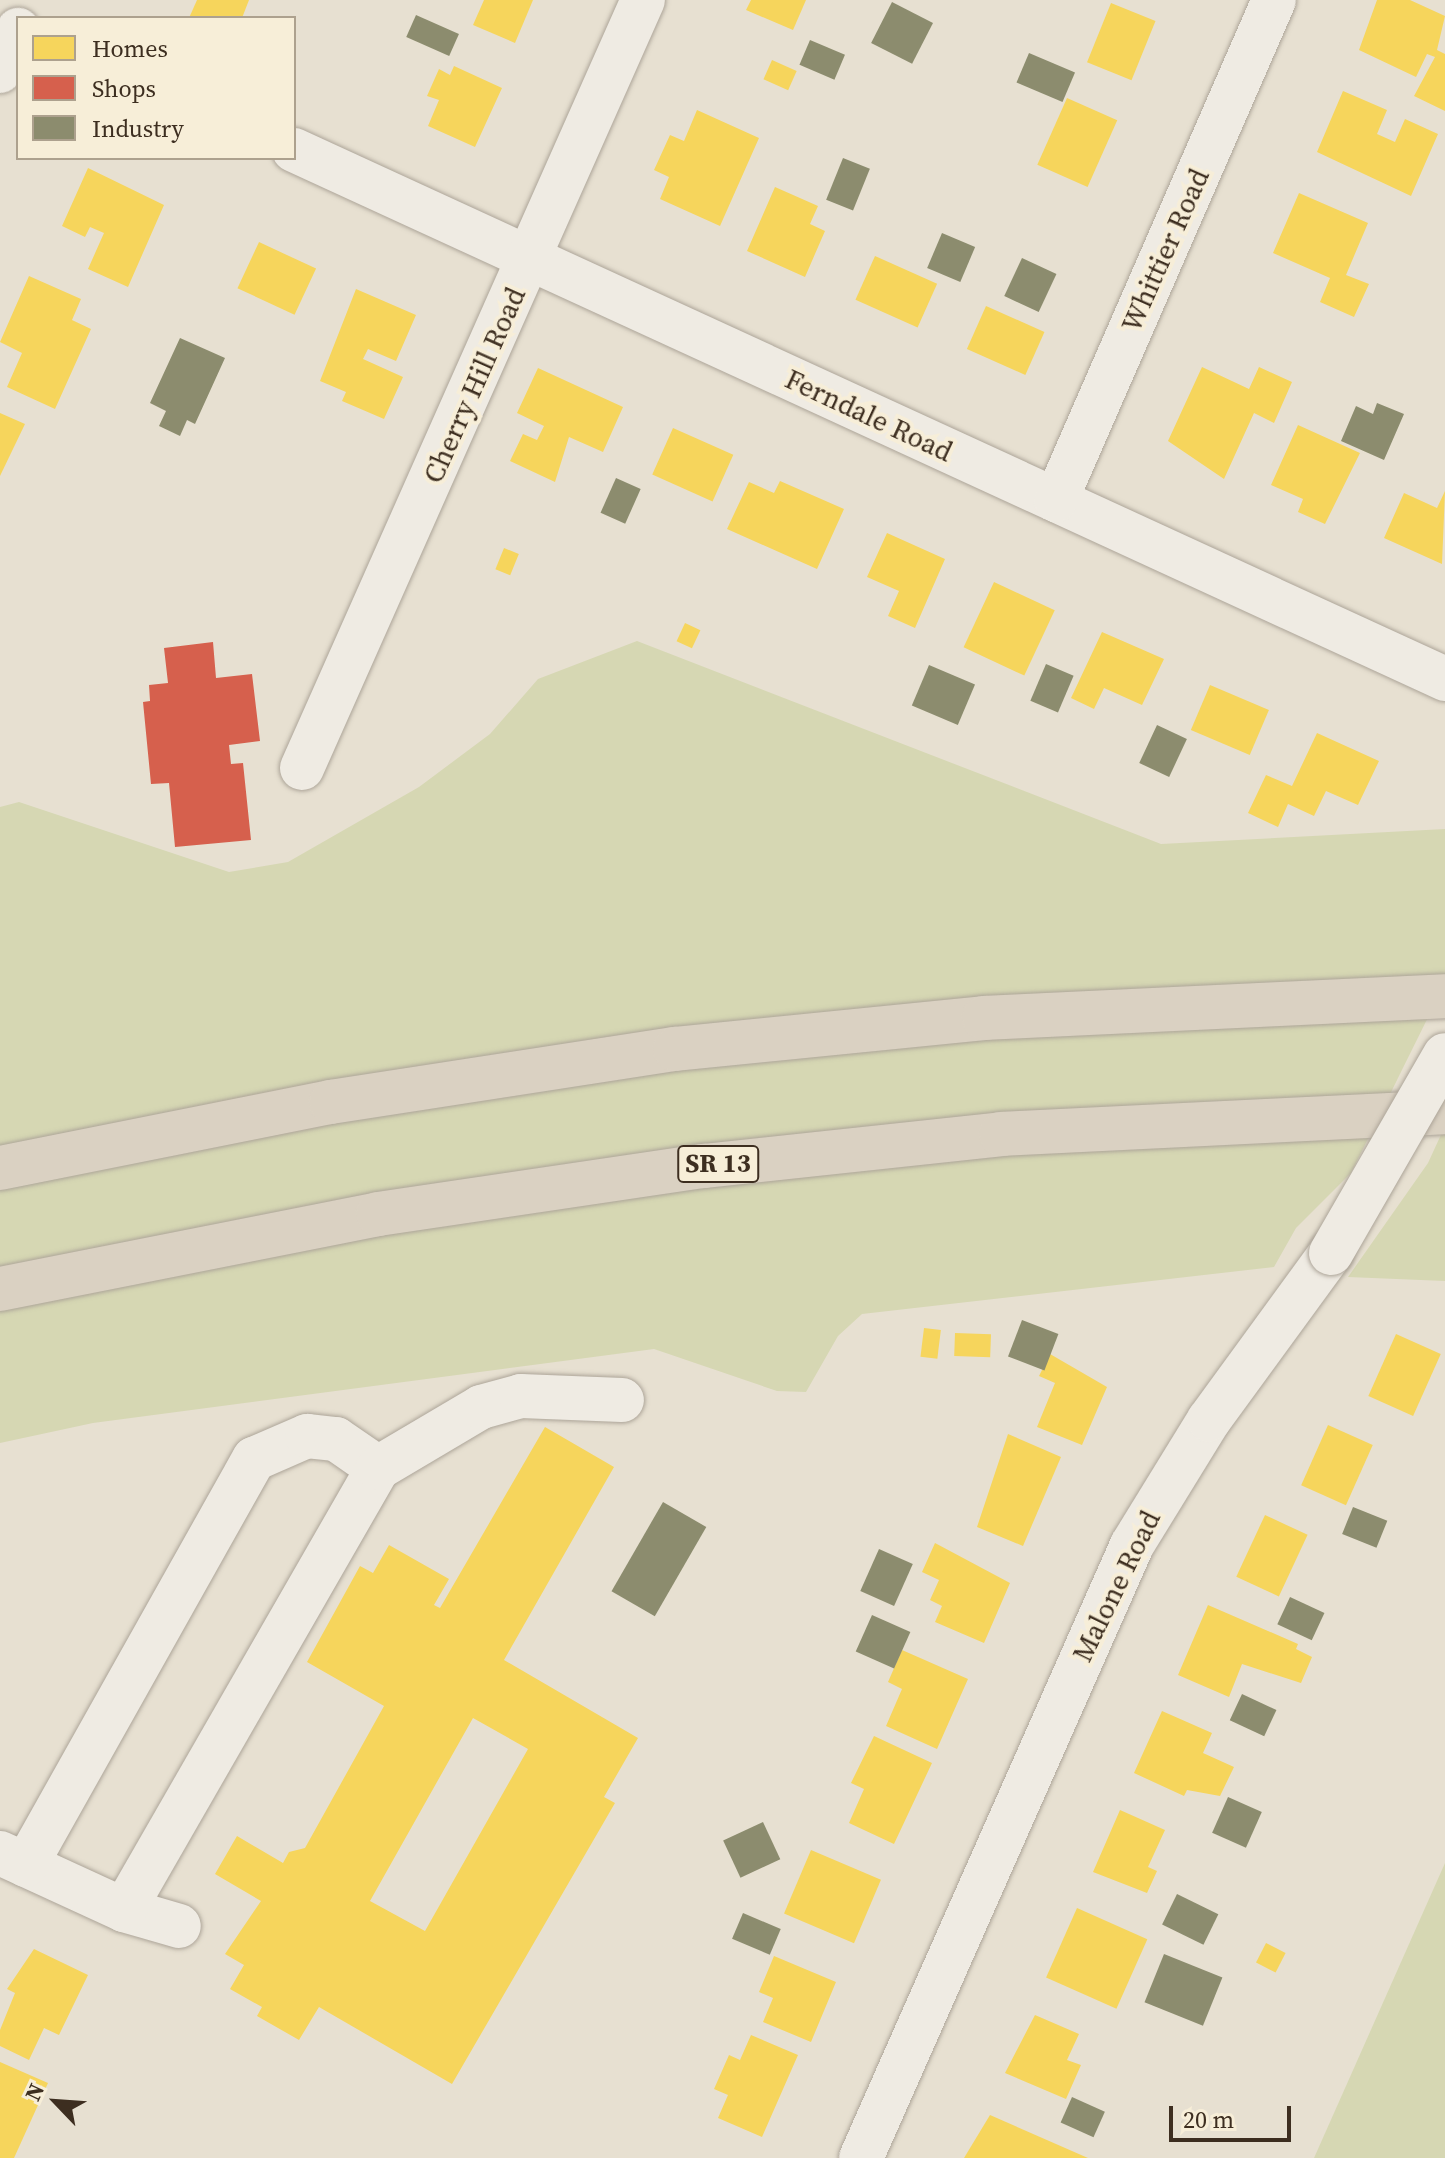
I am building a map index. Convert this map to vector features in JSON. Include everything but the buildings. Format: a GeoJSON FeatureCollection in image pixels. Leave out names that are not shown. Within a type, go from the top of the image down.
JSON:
{"type":"FeatureCollection","features":[{"type":"Feature","properties":{"kind":"highway"},"geometry":{"type":"LineString","coordinates":[[0,1168],[331,1102],[675,1049],[1111,1009],[1445,996]]}},
{"type":"Feature","properties":{"kind":"highway","name":"SR 13"},"geometry":{"type":"LineString","coordinates":[[0,1289],[363,1216],[704,1166],[1033,1132],[1445,1112]]}},
{"type":"Feature","properties":{"kind":"street","name":"Cherry Hill Road"},"geometry":{"type":"LineString","coordinates":[[302,768],[643,0]]}},
{"type":"Feature","properties":{"kind":"street","name":"Whittier Road"},"geometry":{"type":"LineString","coordinates":[[1056,500],[1274,0]]}},
{"type":"Feature","properties":{"kind":"street"},"geometry":{"type":"LineString","coordinates":[[0,71],[16,35]]}},
{"type":"Feature","properties":{"kind":"street","name":"Ferndale Road"},"geometry":{"type":"LineString","coordinates":[[296,151],[1445,679]]}},
{"type":"Feature","properties":{"kind":"street","name":"Malone Road"},"geometry":{"type":"LineString","coordinates":[[861,2158],[1132,1545],[1209,1420],[1331,1253],[1445,1055]]}},
{"type":"Feature","properties":{"kind":"street"},"geometry":{"type":"LineString","coordinates":[[124,1910],[378,1468],[481,1407],[521,1396],[622,1400]]}},
{"type":"Feature","properties":{"kind":"street"},"geometry":{"type":"LineString","coordinates":[[179,1926],[124,1910],[13,1859],[254,1459],[307,1436],[336,1439],[378,1468]]}},
{"type":"Feature","properties":{"kind":"green space"},"geometry":{"type":"Polygon","coordinates":[[[637,641],[1161,844],[1445,829],[1445,983],[1351,1173],[1296,1228],[1274,1267],[862,1314],[838,1336],[806,1392],[777,1391],[654,1349],[93,1423],[0,1443],[0,807],[19,802],[229,872],[288,862],[419,787],[490,734],[538,679],[637,641]]]}},
{"type":"Feature","properties":{"kind":"green space"},"geometry":{"type":"Polygon","coordinates":[[[1445,1126],[1445,1281],[1348,1277],[1428,1163],[1445,1126]]]}},
{"type":"Feature","properties":{"kind":"green space"},"geometry":{"type":"Polygon","coordinates":[[[1445,1863],[1445,2158],[1314,2158],[1445,1863]]]}}]}
